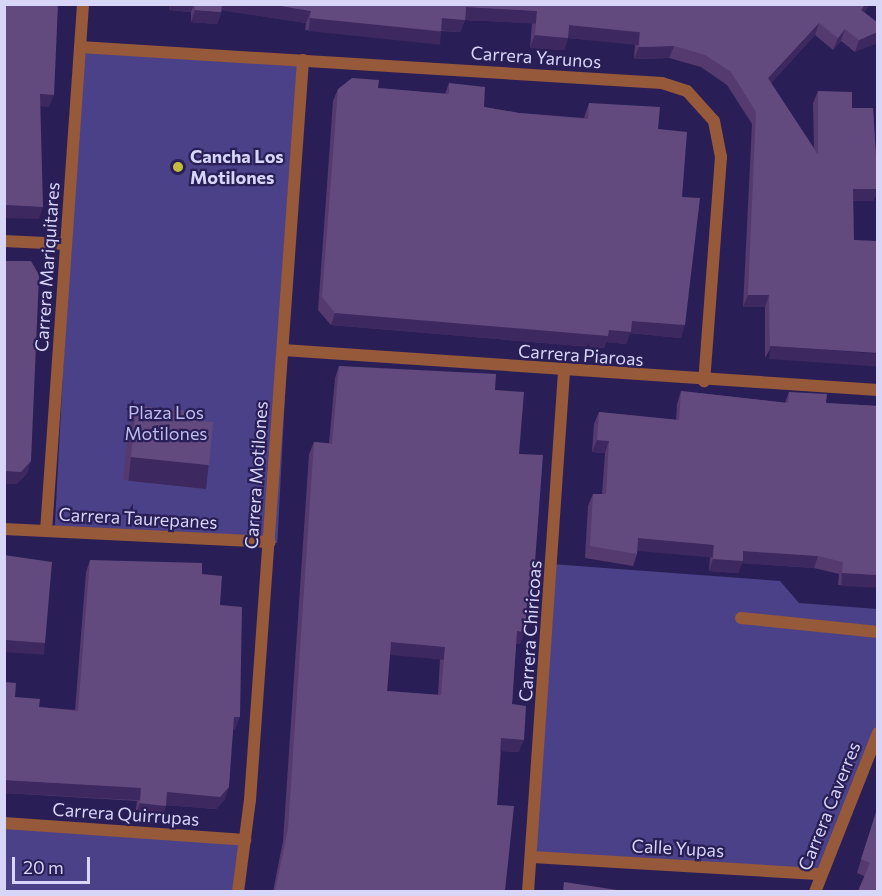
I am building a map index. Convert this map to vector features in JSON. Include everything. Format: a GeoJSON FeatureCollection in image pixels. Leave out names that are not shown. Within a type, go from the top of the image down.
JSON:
{"type":"FeatureCollection","features":[{"type":"Feature","properties":{"kind":"street","name":"Carrera Mariquitares"},"geometry":{"type":"LineString","coordinates":[[46,531],[83,4]]}},
{"type":"Feature","properties":{"kind":"street","name":"Carrera Yarunos"},"geometry":{"type":"LineString","coordinates":[[80,46],[662,83],[687,91],[714,122],[720,157],[704,381]]}},
{"type":"Feature","properties":{"kind":"street","name":"Carrera Motilones"},"geometry":{"type":"LineString","coordinates":[[238,891],[245,840],[270,542],[303,60]]}},
{"type":"Feature","properties":{"kind":"street"},"geometry":{"type":"LineString","coordinates":[[4,241],[66,244]]}},
{"type":"Feature","properties":{"kind":"street","name":"Carrera Piaroas"},"geometry":{"type":"LineString","coordinates":[[283,350],[564,372],[878,390]]}},
{"type":"Feature","properties":{"kind":"street","name":"Carrera Chiricoas"},"geometry":{"type":"LineString","coordinates":[[528,891],[564,372]]}},
{"type":"Feature","properties":{"kind":"street","name":"Carrera Taurepanes"},"geometry":{"type":"LineString","coordinates":[[4,529],[270,542]]}},
{"type":"Feature","properties":{"kind":"street"},"geometry":{"type":"LineString","coordinates":[[741,618],[878,632]]}},
{"type":"Feature","properties":{"kind":"street","name":"Carrera Caverres"},"geometry":{"type":"LineString","coordinates":[[815,891],[878,733]]}},
{"type":"Feature","properties":{"kind":"street","name":"Carrera Quirrupas"},"geometry":{"type":"LineString","coordinates":[[4,823],[245,840]]}},
{"type":"Feature","properties":{"kind":"street","name":"Calle Yupas"},"geometry":{"type":"LineString","coordinates":[[532,857],[821,874]]}},
{"type":"Feature","properties":{"kind":"green space","name":"Plaza Los Motilones"},"geometry":{"type":"Polygon","coordinates":[[[80,47],[303,59],[277,543],[55,531],[80,47]]]}},
{"type":"Feature","properties":{"kind":"green space"},"geometry":{"type":"Polygon","coordinates":[[[551,564],[780,581],[799,603],[877,609],[877,733],[821,874],[532,857],[551,564]]]}},
{"type":"Feature","properties":{"kind":"green space"},"geometry":{"type":"Polygon","coordinates":[[[4,823],[245,840],[238,891],[5,891],[4,823]]]}},
{"type":"Feature","properties":{"kind":"building"},"geometry":{"type":"Polygon","coordinates":[[[4,4],[58,4],[54,95],[40,94],[43,207],[4,205],[4,4]]]}},
{"type":"Feature","properties":{"kind":"building"},"geometry":{"type":"Polygon","coordinates":[[[195,4],[222,4],[221,12],[195,10],[195,4]]]}},
{"type":"Feature","properties":{"kind":"building"},"geometry":{"type":"Polygon","coordinates":[[[269,4],[865,4],[861,10],[878,23],[878,32],[859,40],[845,29],[838,38],[819,23],[768,78],[818,155],[818,91],[852,92],[852,108],[873,108],[878,189],[853,189],[854,240],[878,241],[878,353],[770,346],[769,295],[748,295],[756,112],[731,72],[705,55],[674,46],[639,47],[640,32],[569,25],[568,38],[535,35],[537,11],[466,7],[465,20],[442,18],[441,31],[310,18],[311,11],[269,4]]]}},
{"type":"Feature","properties":{"kind":"building"},"geometry":{"type":"Polygon","coordinates":[[[352,78],[379,80],[378,88],[449,94],[449,83],[485,87],[484,107],[519,113],[588,119],[589,103],[660,107],[658,129],[687,132],[682,197],[700,198],[685,325],[632,321],[631,332],[609,330],[608,336],[335,313],[322,297],[338,89],[352,78]]]}},
{"type":"Feature","properties":{"kind":"building"},"geometry":{"type":"Polygon","coordinates":[[[4,261],[31,261],[39,275],[31,461],[21,472],[4,471],[4,261]]]}},
{"type":"Feature","properties":{"kind":"building"},"geometry":{"type":"Polygon","coordinates":[[[339,366],[496,374],[495,390],[524,392],[519,454],[543,455],[532,602],[527,602],[525,632],[517,631],[512,704],[526,706],[524,740],[501,738],[497,805],[514,806],[505,891],[275,891],[288,829],[314,442],[332,444],[339,366]],[[391,642],[387,691],[441,695],[445,647],[391,642]]]}},
{"type":"Feature","properties":{"kind":"building"},"geometry":{"type":"Polygon","coordinates":[[[681,391],[788,403],[789,392],[827,394],[826,403],[878,406],[878,575],[842,573],[843,562],[818,556],[743,551],[743,561],[713,559],[714,545],[638,538],[637,554],[590,546],[593,494],[606,494],[609,441],[597,440],[599,412],[679,420],[681,391]]]}},
{"type":"Feature","properties":{"kind":"building"},"geometry":{"type":"Polygon","coordinates":[[[136,406],[189,411],[189,420],[213,422],[209,465],[131,457],[136,406]]]}},
{"type":"Feature","properties":{"kind":"building"},"geometry":{"type":"Polygon","coordinates":[[[4,555],[52,562],[45,643],[4,640],[4,555]]]}},
{"type":"Feature","properties":{"kind":"building"},"geometry":{"type":"Polygon","coordinates":[[[90,560],[202,563],[202,574],[222,576],[220,605],[242,607],[240,717],[234,717],[229,787],[220,797],[167,792],[166,806],[140,803],[141,788],[4,780],[4,682],[16,683],[15,697],[40,699],[39,707],[78,711],[90,560]]]}},
{"type":"Feature","properties":{"kind":"building"},"geometry":{"type":"Polygon","coordinates":[[[878,807],[878,891],[858,891],[870,863],[861,859],[878,807]]]}},
{"type":"Feature","properties":{"kind":"building"},"geometry":{"type":"Polygon","coordinates":[[[564,882],[624,891],[563,891],[564,882]]]}},
{"type":"Feature","properties":{"kind":"place","name":"Cancha Los Motilones"},"geometry":{"type":"Point","coordinates":[178,167]}}]}
